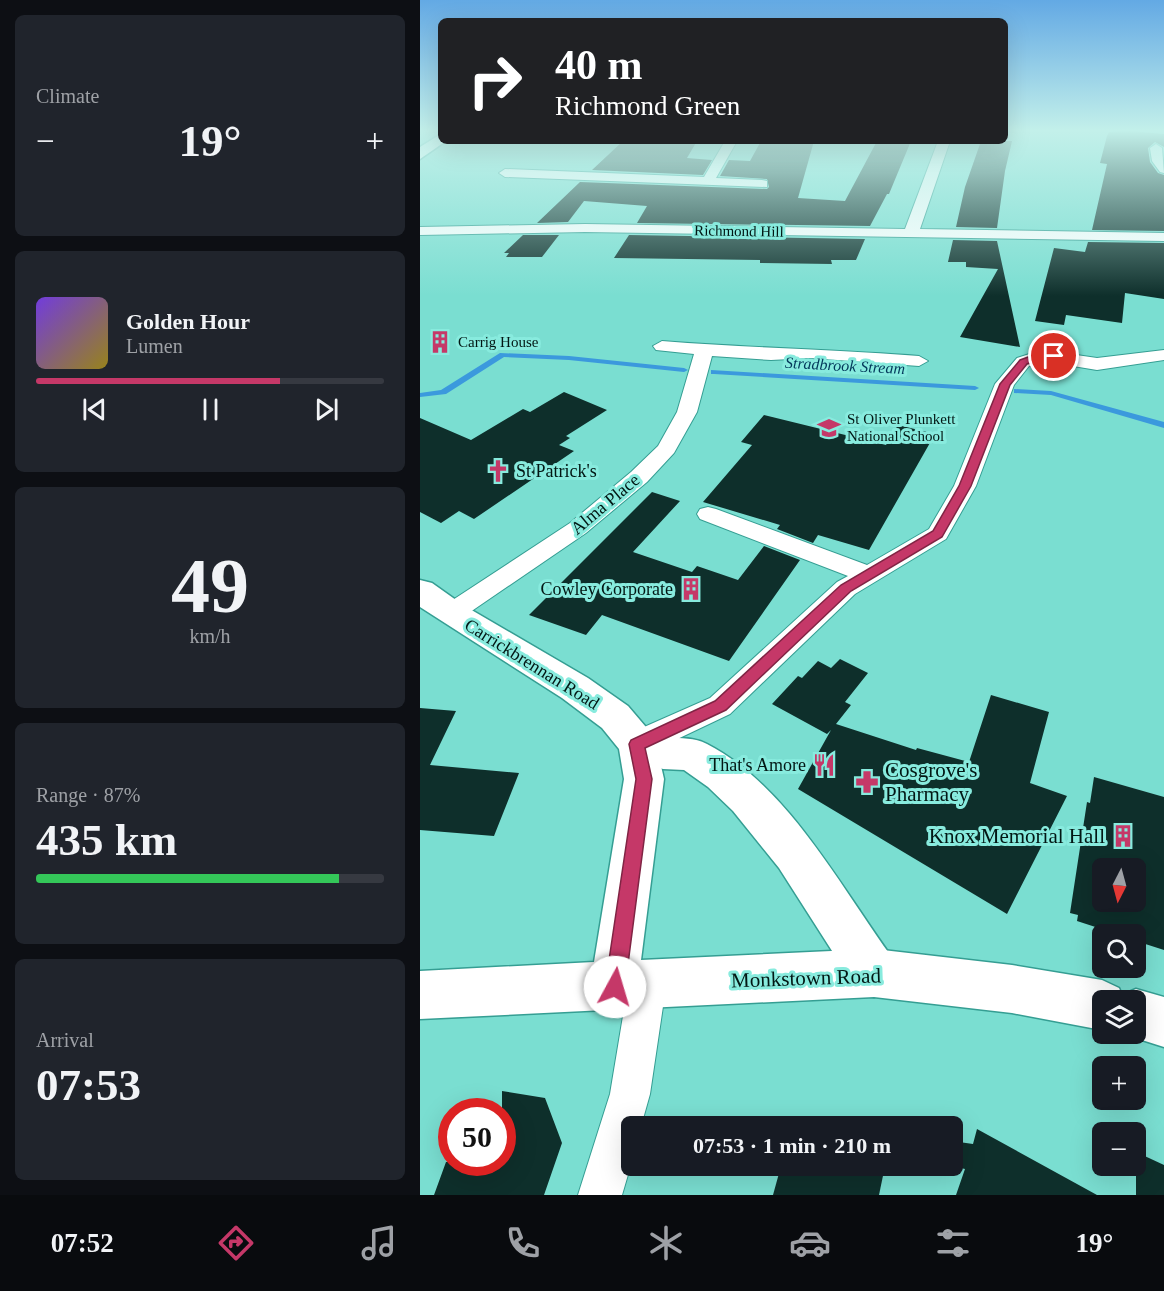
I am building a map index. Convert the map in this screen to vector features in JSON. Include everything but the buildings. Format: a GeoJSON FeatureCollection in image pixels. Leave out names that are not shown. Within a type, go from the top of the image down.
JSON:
{"type":"FeatureCollection","features":[{"type":"Feature","properties":{"kind":"main road","name":"Carrickbrennan Road"},"geometry":{"type":"LineString","coordinates":[[420,591],[451,613],[575,688],[615,717],[637,744],[644,779],[631,986]]}},
{"type":"Feature","properties":{"kind":"main road"},"geometry":{"type":"LineString","coordinates":[[637,744],[671,754],[692,754],[712,768],[760,811],[809,875],[839,924],[874,973]]}},
{"type":"Feature","properties":{"kind":"main road","name":"Monkstown Road"},"geometry":{"type":"LineString","coordinates":[[420,995],[874,973],[1012,989],[1092,1003]]}},
{"type":"Feature","properties":{"kind":"main road"},"geometry":{"type":"LineString","coordinates":[[1146,1017],[1164,1022]]}},
{"type":"Feature","properties":{"kind":"street"},"geometry":{"type":"LineString","coordinates":[[911,233],[928,185]]}},
{"type":"Feature","properties":{"kind":"street","name":"Richmond Hill"},"geometry":{"type":"LineString","coordinates":[[420,231],[585,228],[1164,237]]}},
{"type":"Feature","properties":{"kind":"street"},"geometry":{"type":"LineString","coordinates":[[662,346],[771,355],[810,353],[919,361]]}},
{"type":"Feature","properties":{"kind":"street","name":"Alma Place"},"geometry":{"type":"LineString","coordinates":[[451,613],[578,528],[639,477],[667,449],[687,412],[704,351]]}},
{"type":"Feature","properties":{"kind":"street"},"geometry":{"type":"LineString","coordinates":[[637,744],[720,706],[846,588],[938,534],[965,486],[997,400],[1005,384],[1023,362],[1042,355],[1097,364],[1164,355]]}},
{"type":"Feature","properties":{"kind":"street"},"geometry":{"type":"LineString","coordinates":[[708,514],[867,574]]}},
{"type":"Feature","properties":{"kind":"street"},"geometry":{"type":"LineString","coordinates":[[600,1195],[630,1094],[631,986]]}},
{"type":"Feature","properties":{"kind":"waterway","name":"Stradbrook Stream"},"geometry":{"type":"LineString","coordinates":[[420,395],[443,392],[503,355],[569,358],[684,370]]}},
{"type":"Feature","properties":{"kind":"waterway","name":"Stradbrook Stream"},"geometry":{"type":"LineString","coordinates":[[714,372],[975,388]]}},
{"type":"Feature","properties":{"kind":"waterway","name":"Stradbrook Stream"},"geometry":{"type":"LineString","coordinates":[[1017,391],[1051,393],[1164,425]]}},
{"type":"Feature","properties":{"kind":"place","name":"Carrig House"},"geometry":{"type":"Point","coordinates":[440,342]}},
{"type":"Feature","properties":{"kind":"place","name":"St Oliver Plunkett National School"},"geometry":{"type":"Point","coordinates":[829,428]}},
{"type":"Feature","properties":{"kind":"place","name":"St Patrick's"},"geometry":{"type":"Point","coordinates":[498,471]}},
{"type":"Feature","properties":{"kind":"place","name":"Cowley Corporate"},"geometry":{"type":"Point","coordinates":[691,589]}},
{"type":"Feature","properties":{"kind":"place","name":"That's Amore"},"geometry":{"type":"Point","coordinates":[824,765]}},
{"type":"Feature","properties":{"kind":"place","name":"Cosgrove's Pharmacy"},"geometry":{"type":"Point","coordinates":[867,782]}},
{"type":"Feature","properties":{"kind":"place","name":"Knox Memorial Hall"},"geometry":{"type":"Point","coordinates":[1123,836]}},
{"type":"Feature","properties":{"kind":"route"},"geometry":{"type":"LineString","coordinates":[[615,987],[620,936],[644,779],[637,744],[720,706],[846,588],[938,534],[965,486],[1005,384],[1023,362],[1042,355],[1054,356]]}}]}
